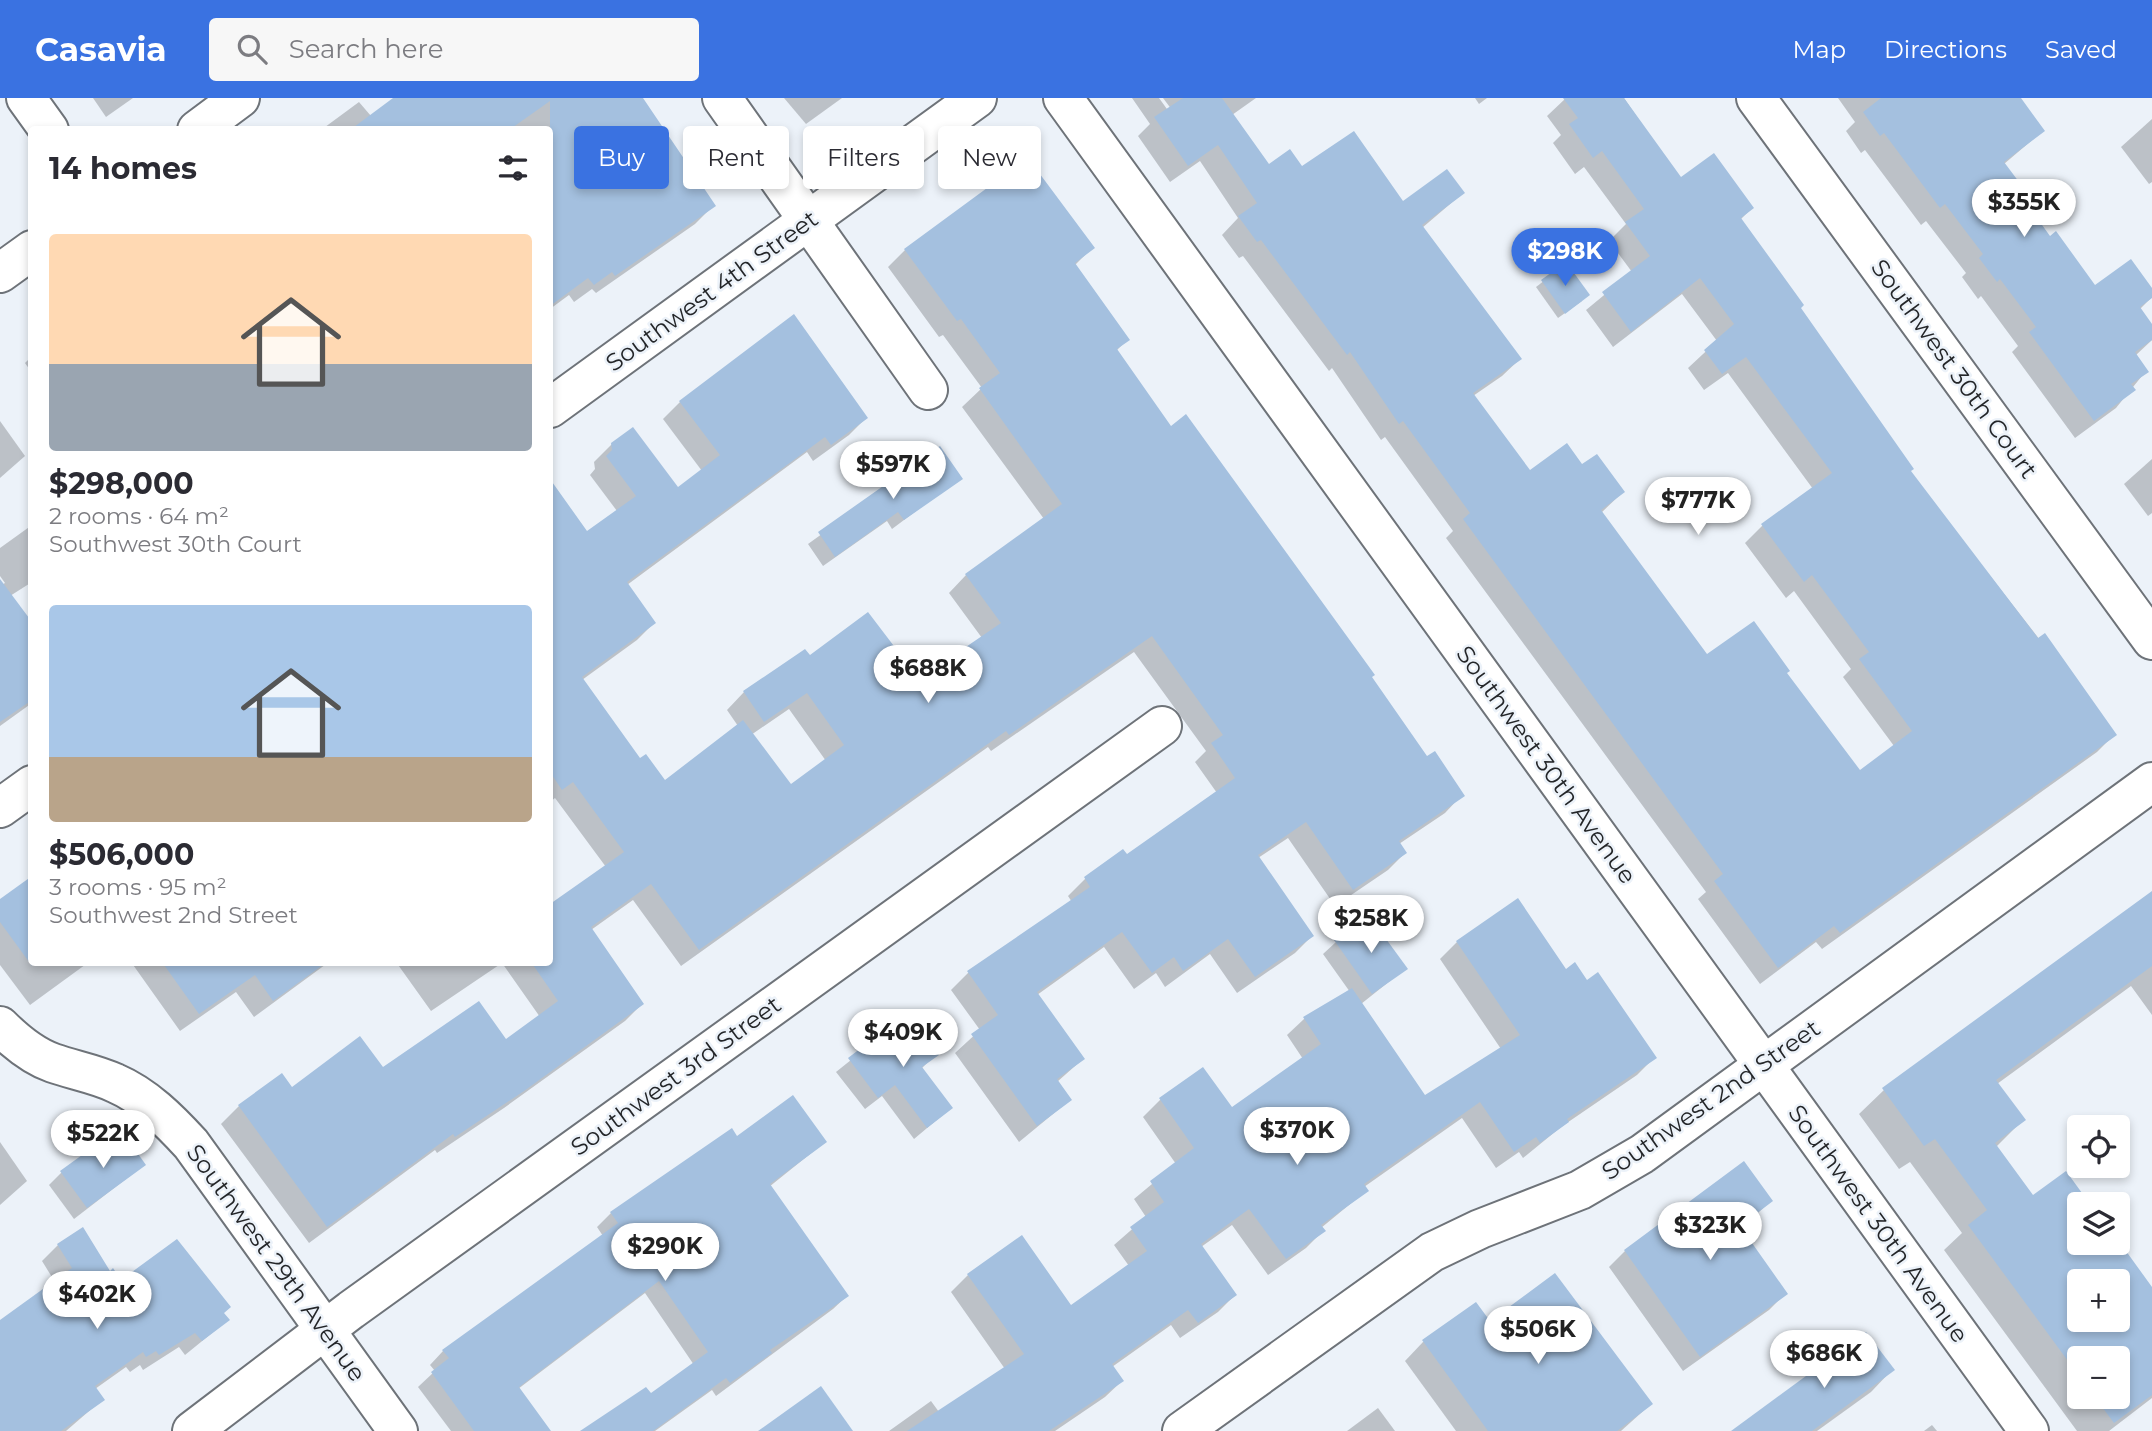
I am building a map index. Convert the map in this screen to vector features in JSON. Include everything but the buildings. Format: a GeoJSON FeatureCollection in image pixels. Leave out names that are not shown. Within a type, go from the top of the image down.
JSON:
{"type":"FeatureCollection","features":[{"type":"Feature","properties":{"kind":"street"},"geometry":{"type":"LineString","coordinates":[[26,98],[46,126]]}},
{"type":"Feature","properties":{"kind":"street"},"geometry":{"type":"LineString","coordinates":[[202,126],[240,98]]}},
{"type":"Feature","properties":{"kind":"street"},"geometry":{"type":"LineString","coordinates":[[722,98],[928,390]]}},
{"type":"Feature","properties":{"kind":"street","name":"Southwest 4th Street"},"geometry":{"type":"LineString","coordinates":[[553,406],[977,98]]}},
{"type":"Feature","properties":{"kind":"street","name":"Southwest 30th Avenue"},"geometry":{"type":"LineString","coordinates":[[1063,98],[2029,1431]]}},
{"type":"Feature","properties":{"kind":"street","name":"Southwest 30th Court"},"geometry":{"type":"LineString","coordinates":[[1756,98],[2152,640]]}},
{"type":"Feature","properties":{"kind":"street"},"geometry":{"type":"LineString","coordinates":[[0,273],[28,253]]}},
{"type":"Feature","properties":{"kind":"street","name":"Southwest 3rd Street"},"geometry":{"type":"LineString","coordinates":[[192,1431],[1162,726]]}},
{"type":"Feature","properties":{"kind":"street","name":"Southwest 2nd Street"},"geometry":{"type":"LineString","coordinates":[[1182,1431],[1407,1268],[1458,1238],[1603,1178],[1642,1154],[2152,782]]}},
{"type":"Feature","properties":{"kind":"street"},"geometry":{"type":"LineString","coordinates":[[0,808],[28,788]]}},
{"type":"Feature","properties":{"kind":"street","name":"Southwest 29th Avenue"},"geometry":{"type":"LineString","coordinates":[[0,1026],[39,1057],[115,1082],[169,1120],[191,1144],[398,1431]]}}]}
